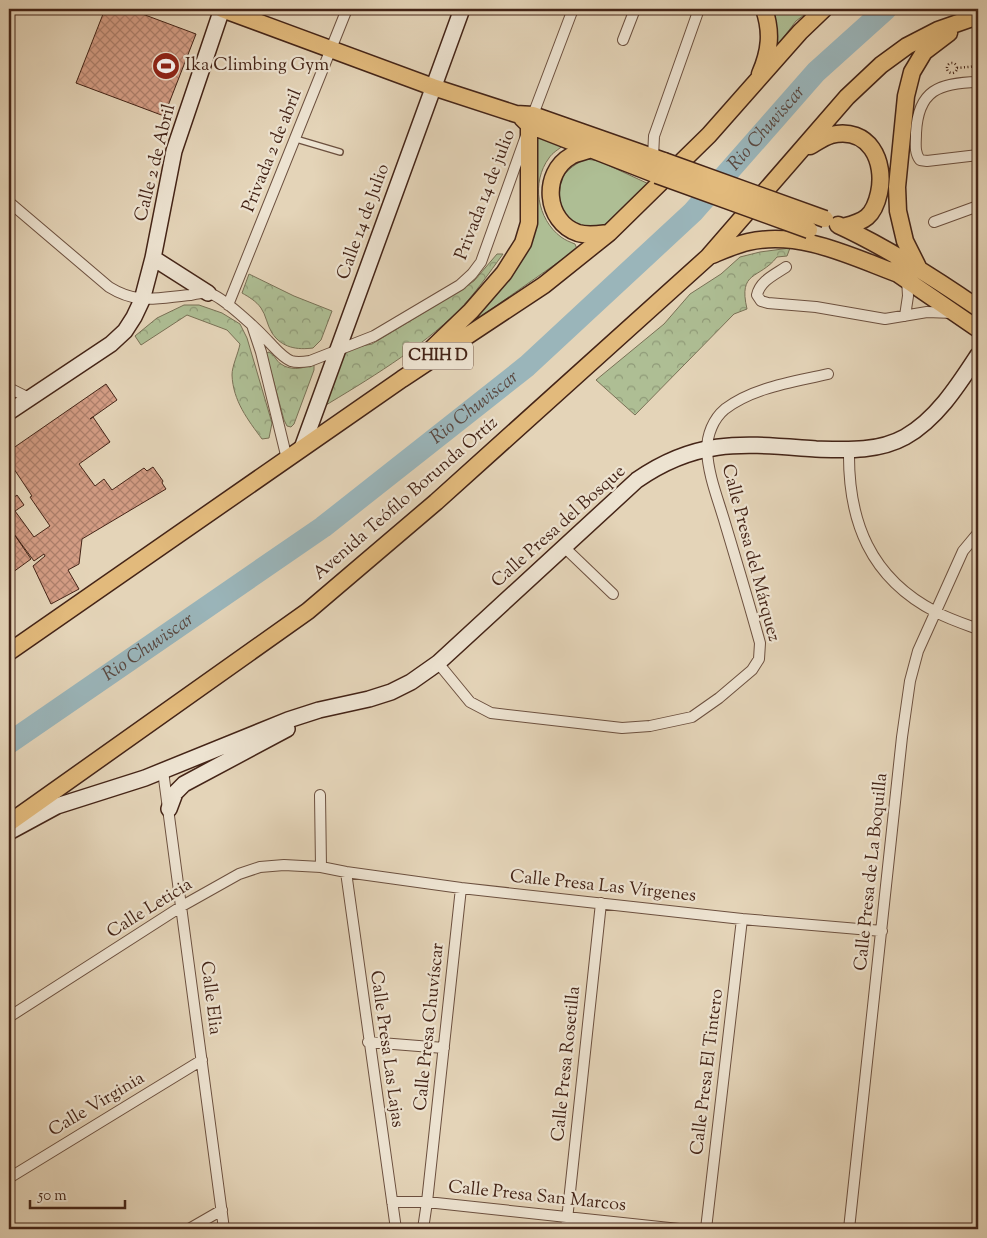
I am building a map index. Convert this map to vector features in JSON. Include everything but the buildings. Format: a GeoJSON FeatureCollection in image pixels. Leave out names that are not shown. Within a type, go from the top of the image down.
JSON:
{"type":"FeatureCollection","features":[{"type":"Feature","properties":{"kind":"main road"},"geometry":{"type":"LineString","coordinates":[[222,9],[433,87],[842,227],[873,242],[908,274],[978,329]]}},
{"type":"Feature","properties":{"kind":"main road"},"geometry":{"type":"LineString","coordinates":[[754,86],[766,60],[770,41],[768,22],[764,9]]}},
{"type":"Feature","properties":{"kind":"main road","name":"CHIH D"},"geometry":{"type":"LineString","coordinates":[[9,652],[402,379],[544,285],[609,233],[709,136],[800,32],[824,9]]}},
{"type":"Feature","properties":{"kind":"main road"},"geometry":{"type":"LineString","coordinates":[[908,274],[905,241],[898,211],[897,187],[906,96],[912,72],[924,52],[974,17]]}},
{"type":"Feature","properties":{"kind":"main road","name":"Avenida Teófilo Borunda Ortíz"},"geometry":{"type":"LineString","coordinates":[[9,823],[308,611],[436,502],[708,257],[847,97],[881,65],[907,46],[938,30],[974,17]]}},
{"type":"Feature","properties":{"kind":"main road"},"geometry":{"type":"LineString","coordinates":[[531,120],[589,150],[658,165],[865,254],[978,308]]}},
{"type":"Feature","properties":{"kind":"main road"},"geometry":{"type":"LineString","coordinates":[[402,379],[471,311],[504,273],[523,243],[529,223],[531,120]]}},
{"type":"Feature","properties":{"kind":"main road"},"geometry":{"type":"LineString","coordinates":[[802,150],[830,135],[848,134],[863,139],[877,155],[881,171],[880,188],[876,204],[868,216],[856,223],[842,227]]}},
{"type":"Feature","properties":{"kind":"main road"},"geometry":{"type":"LineString","coordinates":[[589,150],[571,156],[559,166],[552,183],[550,199],[554,212],[564,225],[578,233],[591,235],[609,233]]}},
{"type":"Feature","properties":{"kind":"main road"},"geometry":{"type":"LineString","coordinates":[[708,257],[732,246],[749,241],[799,240],[825,246],[908,274]]}},
{"type":"Feature","properties":{"kind":"street","name":"Calle 2 de Abril"},"geometry":{"type":"LineString","coordinates":[[9,412],[111,344],[125,331],[134,317],[142,300],[153,258],[174,151],[222,9]]}},
{"type":"Feature","properties":{"kind":"street","name":"Privada 2 de abril"},"geometry":{"type":"LineString","coordinates":[[228,305],[347,9]]}},
{"type":"Feature","properties":{"kind":"street","name":"Calle 14 de Julio"},"geometry":{"type":"LineString","coordinates":[[302,448],[462,9]]}},
{"type":"Feature","properties":{"kind":"street","name":"Privada 14 de julio"},"geometry":{"type":"LineString","coordinates":[[337,350],[374,336],[460,284],[472,274],[481,262],[531,120],[573,9]]}},
{"type":"Feature","properties":{"kind":"street"},"geometry":{"type":"LineString","coordinates":[[623,40],[635,9]]}},
{"type":"Feature","properties":{"kind":"street"},"geometry":{"type":"LineString","coordinates":[[658,165],[654,136],[699,9]]}},
{"type":"Feature","properties":{"kind":"street"},"geometry":{"type":"LineString","coordinates":[[978,82],[952,84],[934,90],[923,101],[917,128],[917,156],[920,160],[927,160],[978,155]]}},
{"type":"Feature","properties":{"kind":"street"},"geometry":{"type":"LineString","coordinates":[[9,202],[109,287],[131,298],[142,300],[208,293]]}},
{"type":"Feature","properties":{"kind":"street"},"geometry":{"type":"LineString","coordinates":[[934,222],[978,206]]}},
{"type":"Feature","properties":{"kind":"street"},"geometry":{"type":"LineString","coordinates":[[153,258],[228,305],[290,360],[299,362],[310,361],[337,350]]}},
{"type":"Feature","properties":{"kind":"street"},"geometry":{"type":"LineString","coordinates":[[786,267],[758,288],[757,295],[761,301],[824,308],[885,319],[927,312],[957,314]]}},
{"type":"Feature","properties":{"kind":"street"},"geometry":{"type":"LineString","coordinates":[[905,316],[908,296],[908,274]]}},
{"type":"Feature","properties":{"kind":"street"},"geometry":{"type":"LineString","coordinates":[[252,325],[264,361],[287,459]]}},
{"type":"Feature","properties":{"kind":"street","name":"Calle Presa del Bosque"},"geometry":{"type":"LineString","coordinates":[[9,832],[57,806],[124,786],[261,730],[319,710],[391,692],[411,682],[438,663],[637,480],[653,468],[672,458],[690,452],[734,445],[850,451],[883,446],[905,437],[923,424],[942,406],[971,375],[978,355]]}},
{"type":"Feature","properties":{"kind":"street"},"geometry":{"type":"LineString","coordinates":[[707,448],[709,434],[714,422],[724,410],[745,397],[774,387],[828,374]]}},
{"type":"Feature","properties":{"kind":"street"},"geometry":{"type":"LineString","coordinates":[[9,388],[29,398]]}},
{"type":"Feature","properties":{"kind":"street","name":"Calle Presa del Márquez"},"geometry":{"type":"LineString","coordinates":[[438,663],[470,702],[491,713],[513,716],[622,728],[650,726],[692,717],[720,698],[752,670],[759,659],[760,643],[712,477],[707,448]]}},
{"type":"Feature","properties":{"kind":"street"},"geometry":{"type":"LineString","coordinates":[[850,451],[849,478],[853,506],[862,535],[882,569],[898,587],[936,612],[978,629]]}},
{"type":"Feature","properties":{"kind":"street","name":"Calle Presa de La Boquilla"},"geometry":{"type":"LineString","coordinates":[[849,1229],[902,737],[910,681],[918,651],[963,551],[978,533]]}},
{"type":"Feature","properties":{"kind":"street"},"geometry":{"type":"LineString","coordinates":[[564,547],[613,594]]}},
{"type":"Feature","properties":{"kind":"street"},"geometry":{"type":"LineString","coordinates":[[169,808],[175,793],[184,784],[319,710]]}},
{"type":"Feature","properties":{"kind":"street","name":"Calle Elia"},"geometry":{"type":"LineString","coordinates":[[163,770],[224,1229]]}},
{"type":"Feature","properties":{"kind":"street"},"geometry":{"type":"LineString","coordinates":[[320,795],[321,868]]}},
{"type":"Feature","properties":{"kind":"street","name":"Calle Leticia"},"geometry":{"type":"LineString","coordinates":[[9,1017],[182,906],[239,874],[260,868],[284,865],[321,868]]}},
{"type":"Feature","properties":{"kind":"street","name":"Calle Presa Las Vírgenes"},"geometry":{"type":"LineString","coordinates":[[321,868],[460,888],[742,919],[882,931]]}},
{"type":"Feature","properties":{"kind":"street","name":"Calle Presa Las Lajas"},"geometry":{"type":"LineString","coordinates":[[346,872],[368,1042],[396,1229]]}},
{"type":"Feature","properties":{"kind":"street","name":"Calle Presa Chuvíscar"},"geometry":{"type":"LineString","coordinates":[[423,1229],[460,888]]}},
{"type":"Feature","properties":{"kind":"street","name":"Calle Presa Rosetilla"},"geometry":{"type":"LineString","coordinates":[[566,1229],[601,903]]}},
{"type":"Feature","properties":{"kind":"street","name":"Calle Presa El Tintero"},"geometry":{"type":"LineString","coordinates":[[706,1229],[742,919]]}},
{"type":"Feature","properties":{"kind":"street"},"geometry":{"type":"LineString","coordinates":[[368,1042],[444,1048]]}},
{"type":"Feature","properties":{"kind":"street","name":"Calle Virginia"},"geometry":{"type":"LineString","coordinates":[[9,1178],[202,1060]]}},
{"type":"Feature","properties":{"kind":"street","name":"Calle Presa San Marcos"},"geometry":{"type":"LineString","coordinates":[[392,1202],[427,1202],[679,1229]]}},
{"type":"Feature","properties":{"kind":"street"},"geometry":{"type":"LineString","coordinates":[[190,1229],[222,1210]]}},
{"type":"Feature","properties":{"kind":"lane","name":"Privada 2 de abril"},"geometry":{"type":"LineString","coordinates":[[296,139],[340,152]]}},
{"type":"Feature","properties":{"kind":"path"},"geometry":{"type":"LineString","coordinates":[[957,68],[978,66]]}},
{"type":"Feature","properties":{"kind":"green space"},"geometry":{"type":"Polygon","coordinates":[[[772,9],[812,9],[796,21],[773,51],[776,30],[772,9]]]}},
{"type":"Feature","properties":{"kind":"green space"},"geometry":{"type":"Polygon","coordinates":[[[538,138],[564,145],[550,156],[543,168],[540,178],[539,200],[546,220],[563,238],[575,244],[577,249],[473,322],[470,321],[523,254],[536,140],[538,138]]]}},
{"type":"Feature","properties":{"kind":"green space"},"geometry":{"type":"Polygon","coordinates":[[[586,159],[599,161],[651,185],[623,213],[610,222],[589,227],[577,224],[567,217],[560,206],[558,194],[561,181],[570,169],[586,159]]]}},
{"type":"Feature","properties":{"kind":"green space"},"geometry":{"type":"Polygon","coordinates":[[[790,248],[787,256],[777,257],[748,281],[745,288],[747,309],[734,314],[635,415],[596,380],[664,324],[690,294],[721,274],[740,257],[790,248]]]}},
{"type":"Feature","properties":{"kind":"green space"},"geometry":{"type":"Polygon","coordinates":[[[497,254],[503,254],[470,298],[443,325],[393,363],[321,408],[342,350],[372,344],[448,298],[474,281],[497,254]]]}},
{"type":"Feature","properties":{"kind":"green space"},"geometry":{"type":"Polygon","coordinates":[[[249,274],[294,296],[332,311],[321,340],[313,348],[301,349],[290,347],[276,338],[270,330],[261,308],[255,301],[242,293],[249,274]]]}},
{"type":"Feature","properties":{"kind":"green space"},"geometry":{"type":"Polygon","coordinates":[[[184,305],[199,305],[222,313],[240,324],[247,338],[272,423],[269,438],[262,439],[238,402],[232,375],[240,344],[227,330],[187,315],[141,345],[135,336],[157,318],[184,305]]]}},
{"type":"Feature","properties":{"kind":"green space"},"geometry":{"type":"Polygon","coordinates":[[[269,352],[284,366],[300,368],[310,364],[314,365],[314,370],[294,424],[291,427],[287,426],[284,420],[266,353],[269,352]]]}},
{"type":"Feature","properties":{"kind":"waterway","name":"Rio Chuviscar"},"geometry":{"type":"LineString","coordinates":[[9,743],[323,527],[527,366],[693,212],[816,72],[886,9]]}},
{"type":"Feature","properties":{"kind":"place","name":"Ika Climbing Gym"},"geometry":{"type":"Point","coordinates":[166,66]}}]}
